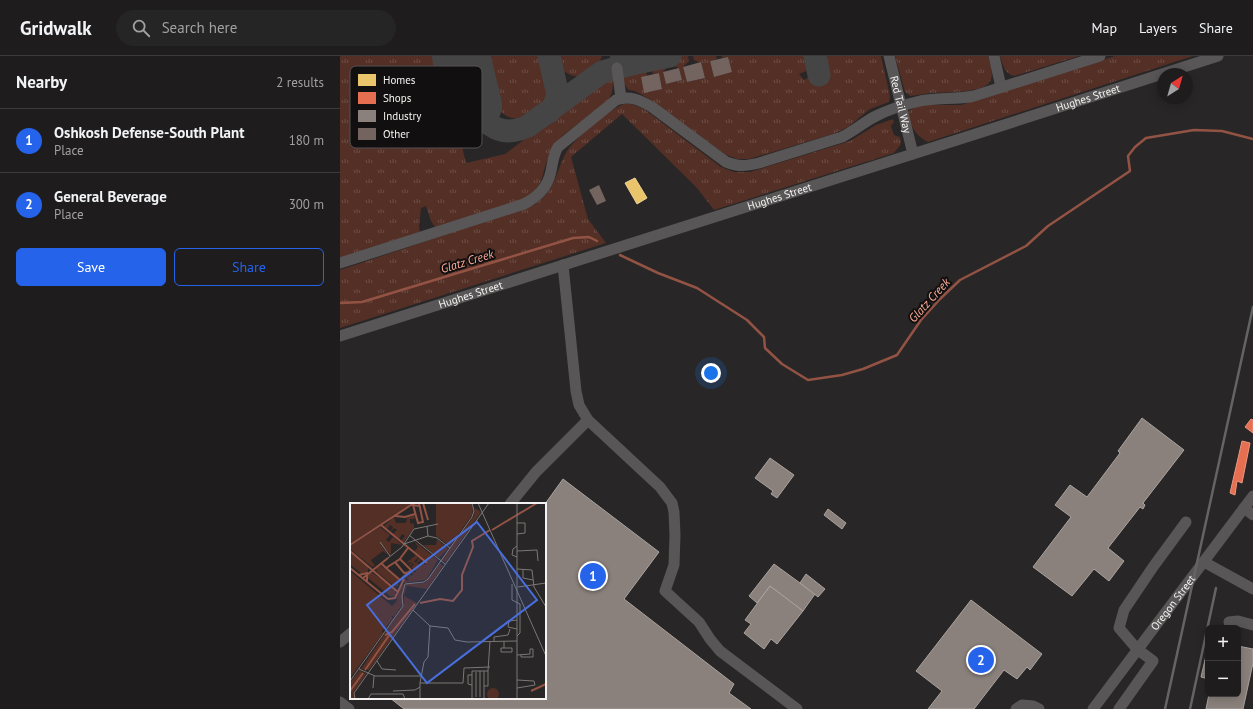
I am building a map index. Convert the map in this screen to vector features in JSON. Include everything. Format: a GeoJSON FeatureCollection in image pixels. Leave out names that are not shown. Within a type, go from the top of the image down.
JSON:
{"type":"FeatureCollection","features":[{"type":"Feature","properties":{"kind":"street","name":"Red Tail Way"},"geometry":{"type":"LineString","coordinates":[[889,56],[913,154]]}},
{"type":"Feature","properties":{"kind":"street"},"geometry":{"type":"LineString","coordinates":[[994,56],[1001,88]]}},
{"type":"Feature","properties":{"kind":"street"},"geometry":{"type":"LineString","coordinates":[[340,263],[533,200],[540,194],[549,179],[553,157],[558,147],[616,100],[621,98],[634,98],[645,103],[726,162],[737,166],[746,166],[842,137],[851,133],[875,116],[917,101],[961,99],[974,96],[1100,56]]}},
{"type":"Feature","properties":{"kind":"street","name":"Hughes Street"},"geometry":{"type":"LineString","coordinates":[[340,336],[1218,56]]}},
{"type":"Feature","properties":{"kind":"street"},"geometry":{"type":"LineString","coordinates":[[617,68],[621,98]]}},
{"type":"Feature","properties":{"kind":"street"},"geometry":{"type":"LineString","coordinates":[[563,265],[576,391],[579,405],[588,420],[660,487],[672,503],[675,535],[674,565],[665,591],[699,622],[720,651],[797,709]]}},
{"type":"Feature","properties":{"kind":"street"},"geometry":{"type":"LineString","coordinates":[[511,503],[536,472],[588,420]]}},
{"type":"Feature","properties":{"kind":"street","name":"Oregon Street"},"geometry":{"type":"LineString","coordinates":[[1093,709],[1204,562],[1249,511],[1253,496]]}},
{"type":"Feature","properties":{"kind":"street"},"geometry":{"type":"LineString","coordinates":[[1119,709],[1153,662],[1137,649],[1119,628],[1124,610],[1186,522]]}},
{"type":"Feature","properties":{"kind":"street"},"geometry":{"type":"LineString","coordinates":[[1204,562],[1253,589]]}},
{"type":"Feature","properties":{"kind":"street"},"geometry":{"type":"LineString","coordinates":[[1229,622],[1238,621],[1253,625]]}},
{"type":"Feature","properties":{"kind":"street"},"geometry":{"type":"LineString","coordinates":[[340,642],[350,634]]}},
{"type":"Feature","properties":{"kind":"street"},"geometry":{"type":"LineString","coordinates":[[340,702],[349,709]]}},
{"type":"Feature","properties":{"kind":"street"},"geometry":{"type":"LineString","coordinates":[[1016,709],[1022,705],[1033,706],[1039,709]]}},
{"type":"Feature","properties":{"kind":"green space"},"geometry":{"type":"Polygon","coordinates":[[[340,56],[440,56],[442,66],[350,66],[350,148],[462,148],[466,163],[505,154],[612,73],[613,88],[608,101],[559,139],[547,161],[539,185],[523,200],[435,227],[431,221],[426,206],[421,208],[419,227],[420,232],[340,258],[340,56]]]}},
{"type":"Feature","properties":{"kind":"green space"},"geometry":{"type":"Polygon","coordinates":[[[481,56],[542,56],[549,84],[547,103],[525,118],[513,118],[503,113],[493,103],[489,94],[481,56]]]}},
{"type":"Feature","properties":{"kind":"green space"},"geometry":{"type":"Polygon","coordinates":[[[556,56],[602,56],[592,71],[586,75],[579,76],[565,72],[556,56]]]}},
{"type":"Feature","properties":{"kind":"green space"},"geometry":{"type":"Polygon","coordinates":[[[688,56],[689,61],[683,67],[687,82],[705,78],[701,63],[694,60],[693,56],[716,56],[717,59],[710,61],[714,76],[732,72],[728,57],[722,58],[722,56],[807,56],[810,67],[809,70],[799,74],[804,80],[812,75],[813,80],[827,76],[822,56],[881,56],[890,96],[889,102],[870,109],[848,127],[833,134],[749,159],[738,159],[726,155],[651,100],[635,91],[629,90],[624,83],[624,70],[645,65],[647,76],[641,78],[644,92],[662,88],[659,73],[653,74],[650,64],[666,59],[668,66],[663,72],[666,84],[682,80],[679,68],[672,65],[671,58],[688,56]]]}},
{"type":"Feature","properties":{"kind":"green space"},"geometry":{"type":"Polygon","coordinates":[[[895,56],[988,56],[992,70],[992,77],[989,83],[978,89],[910,96],[905,92],[895,56]]]}},
{"type":"Feature","properties":{"kind":"green space"},"geometry":{"type":"Polygon","coordinates":[[[1000,56],[1079,56],[1014,76],[1006,71],[1000,56]]]}},
{"type":"Feature","properties":{"kind":"green space"},"geometry":{"type":"Polygon","coordinates":[[[1115,56],[1193,56],[928,142],[920,137],[914,130],[907,113],[919,106],[961,105],[1115,56]]]}},
{"type":"Feature","properties":{"kind":"green space"},"geometry":{"type":"Polygon","coordinates":[[[626,103],[644,109],[721,167],[734,172],[750,172],[850,141],[876,125],[893,119],[894,122],[891,126],[894,135],[900,137],[901,144],[894,153],[714,210],[697,188],[622,114],[571,157],[588,219],[606,243],[340,328],[340,270],[534,205],[550,188],[567,151],[578,138],[602,117],[626,103]]]}},
{"type":"Feature","properties":{"kind":"building: Homes"},"geometry":{"type":"Polygon","coordinates":[[[635,178],[647,198],[637,204],[625,183],[635,178]]]}},
{"type":"Feature","properties":{"kind":"building: Shops"},"geometry":{"type":"Polygon","coordinates":[[[1251,419],[1253,420],[1253,433],[1245,427],[1251,419]]]}},
{"type":"Feature","properties":{"kind":"building: Shops"},"geometry":{"type":"Polygon","coordinates":[[[1242,441],[1250,443],[1242,483],[1237,481],[1235,495],[1230,493],[1242,441]]]}},
{"type":"Feature","properties":{"kind":"building: Industry"},"geometry":{"type":"Polygon","coordinates":[[[1142,418],[1184,450],[1143,503],[1145,505],[1143,509],[1140,507],[1108,548],[1124,561],[1109,581],[1094,569],[1072,596],[1033,567],[1071,517],[1055,505],[1070,485],[1087,497],[1120,453],[1118,451],[1142,418]]]}},
{"type":"Feature","properties":{"kind":"building: Industry"},"geometry":{"type":"Polygon","coordinates":[[[770,458],[794,475],[777,498],[771,494],[773,491],[755,478],[770,458]]]}},
{"type":"Feature","properties":{"kind":"building: Industry"},"geometry":{"type":"Polygon","coordinates":[[[563,479],[659,552],[624,599],[734,684],[729,693],[751,709],[404,709],[391,699],[546,699],[546,503],[563,479]]]}},
{"type":"Feature","properties":{"kind":"building: Industry"},"geometry":{"type":"Polygon","coordinates":[[[828,509],[846,523],[842,529],[824,515],[828,509]]]}},
{"type":"Feature","properties":{"kind":"building: Industry"},"geometry":{"type":"Polygon","coordinates":[[[774,564],[815,594],[803,611],[770,586],[757,603],[749,596],[774,564]]]}},
{"type":"Feature","properties":{"kind":"building: Industry"},"geometry":{"type":"Polygon","coordinates":[[[806,574],[825,589],[818,597],[800,583],[806,574]]]}},
{"type":"Feature","properties":{"kind":"building: Industry"},"geometry":{"type":"Polygon","coordinates":[[[770,586],[803,611],[777,644],[771,639],[764,649],[744,633],[751,624],[745,620],[770,586]]]}},
{"type":"Feature","properties":{"kind":"building: Industry"},"geometry":{"type":"Polygon","coordinates":[[[971,600],[1042,654],[1030,670],[1027,667],[1017,679],[1004,670],[974,709],[928,709],[942,691],[916,671],[971,600]]]}},
{"type":"Feature","properties":{"kind":"building: Industry"},"geometry":{"type":"Polygon","coordinates":[[[1241,647],[1253,649],[1253,663],[1243,709],[1206,709],[1208,697],[1241,697],[1241,647]]]}},
{"type":"Feature","properties":{"kind":"building: Industry"},"geometry":{"type":"Polygon","coordinates":[[[1205,660],[1205,678],[1201,677],[1205,660]]]}},
{"type":"Feature","properties":{"kind":"building: Other"},"geometry":{"type":"Polygon","coordinates":[[[728,57],[732,72],[714,77],[710,61],[728,57]]]}},
{"type":"Feature","properties":{"kind":"building: Other"},"geometry":{"type":"Polygon","coordinates":[[[701,62],[705,78],[687,82],[683,67],[701,62]]]}},
{"type":"Feature","properties":{"kind":"building: Other"},"geometry":{"type":"Polygon","coordinates":[[[679,68],[682,80],[666,84],[663,72],[679,68]]]}},
{"type":"Feature","properties":{"kind":"building: Other"},"geometry":{"type":"Polygon","coordinates":[[[659,73],[662,89],[644,93],[641,77],[659,73]]]}},
{"type":"Feature","properties":{"kind":"building: Other"},"geometry":{"type":"Polygon","coordinates":[[[599,185],[606,201],[597,205],[589,190],[599,185]]]}},
{"type":"Feature","properties":{"kind":"waterway","name":"Glatz Creek"},"geometry":{"type":"LineString","coordinates":[[620,255],[658,273],[697,288],[747,320],[764,337],[765,348],[782,364],[808,380],[842,375],[863,369],[897,355],[921,320],[960,280],[1026,246],[1048,226],[1130,171],[1128,156],[1135,147],[1146,138],[1194,130],[1222,131],[1253,139]]}},
{"type":"Feature","properties":{"kind":"waterway","name":"Glatz Creek"},"geometry":{"type":"LineString","coordinates":[[340,303],[362,302],[573,238],[589,237],[597,241]]}},
{"type":"Feature","properties":{"kind":"taxiway"},"geometry":{"type":"LineString","coordinates":[[549,56],[558,95],[554,106],[549,112]]}},
{"type":"Feature","properties":{"kind":"taxiway"},"geometry":{"type":"LineString","coordinates":[[621,60],[636,63],[670,56]]}},
{"type":"Feature","properties":{"kind":"taxiway"},"geometry":{"type":"LineString","coordinates":[[815,56],[819,75]]}},
{"type":"Feature","properties":{"kind":"taxiway"},"geometry":{"type":"LineString","coordinates":[[482,117],[496,128],[503,130],[511,131],[528,126],[602,72],[636,63]]}},
{"type":"Feature","properties":{"kind":"runway"},"geometry":{"type":"LineString","coordinates":[[461,56],[463,66]]}},
{"type":"Feature","properties":{"kind":"railway"},"geometry":{"type":"LineString","coordinates":[[1165,709],[1253,307]]}},
{"type":"Feature","properties":{"kind":"railway"},"geometry":{"type":"LineString","coordinates":[[1190,709],[1216,588]]}},
{"type":"Feature","properties":{"kind":"place","name":"Oshkosh Defense-South Plant"},"geometry":{"type":"Point","coordinates":[593,576]}},
{"type":"Feature","properties":{"kind":"place","name":"General Beverage"},"geometry":{"type":"Point","coordinates":[981,660]}}]}
